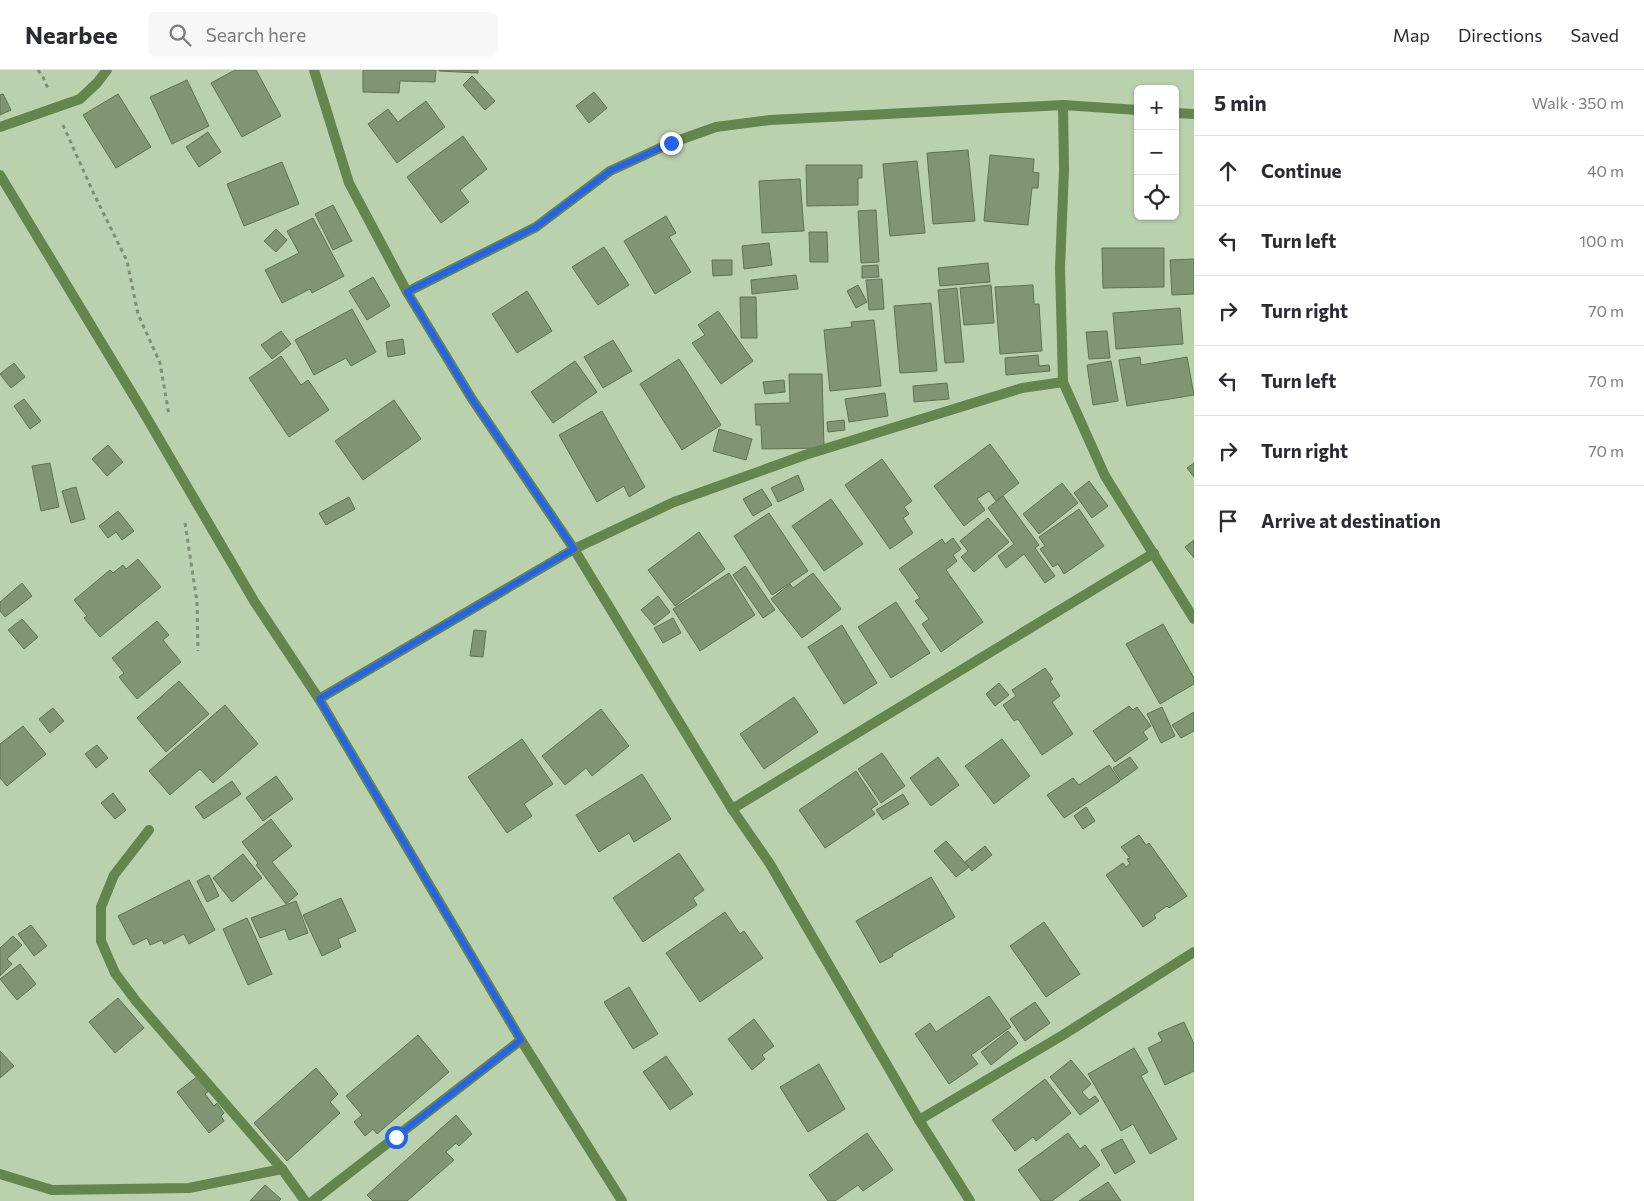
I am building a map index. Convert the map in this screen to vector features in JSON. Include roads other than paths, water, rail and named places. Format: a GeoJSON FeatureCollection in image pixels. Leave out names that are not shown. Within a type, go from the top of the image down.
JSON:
{"type":"FeatureCollection","features":[{"type":"Feature","properties":{"kind":"street"},"geometry":{"type":"LineString","coordinates":[[0,127],[80,99],[98,83],[107,70]]}},
{"type":"Feature","properties":{"kind":"street"},"geometry":{"type":"LineString","coordinates":[[314,70],[349,183],[407,292],[472,399],[574,549],[732,809],[770,864],[919,1120],[970,1201]]}},
{"type":"Feature","properties":{"kind":"street"},"geometry":{"type":"LineString","coordinates":[[407,292],[536,227],[610,171],[671,143],[716,127],[770,120],[1063,105],[1134,110]]}},
{"type":"Feature","properties":{"kind":"street"},"geometry":{"type":"LineString","coordinates":[[1063,105],[1064,170],[1060,268],[1063,382],[1105,476],[1194,619]]}},
{"type":"Feature","properties":{"kind":"street"},"geometry":{"type":"LineString","coordinates":[[1179,113],[1194,114]]}},
{"type":"Feature","properties":{"kind":"street"},"geometry":{"type":"LineString","coordinates":[[0,175],[141,408],[254,601],[319,699],[521,1040],[622,1201]]}},
{"type":"Feature","properties":{"kind":"street"},"geometry":{"type":"LineString","coordinates":[[319,699],[574,549],[674,502],[805,454],[1022,388],[1063,382]]}},
{"type":"Feature","properties":{"kind":"street"},"geometry":{"type":"LineString","coordinates":[[732,809],[1154,554]]}},
{"type":"Feature","properties":{"kind":"street"},"geometry":{"type":"LineString","coordinates":[[149,830],[114,875],[101,907],[101,941],[115,973],[136,1001],[282,1169],[305,1201]]}},
{"type":"Feature","properties":{"kind":"street"},"geometry":{"type":"LineString","coordinates":[[919,1120],[1063,1036],[1194,952]]}},
{"type":"Feature","properties":{"kind":"street"},"geometry":{"type":"LineString","coordinates":[[313,1201],[521,1040]]}},
{"type":"Feature","properties":{"kind":"street"},"geometry":{"type":"LineString","coordinates":[[0,1174],[52,1190],[189,1188],[282,1169]]}}]}
